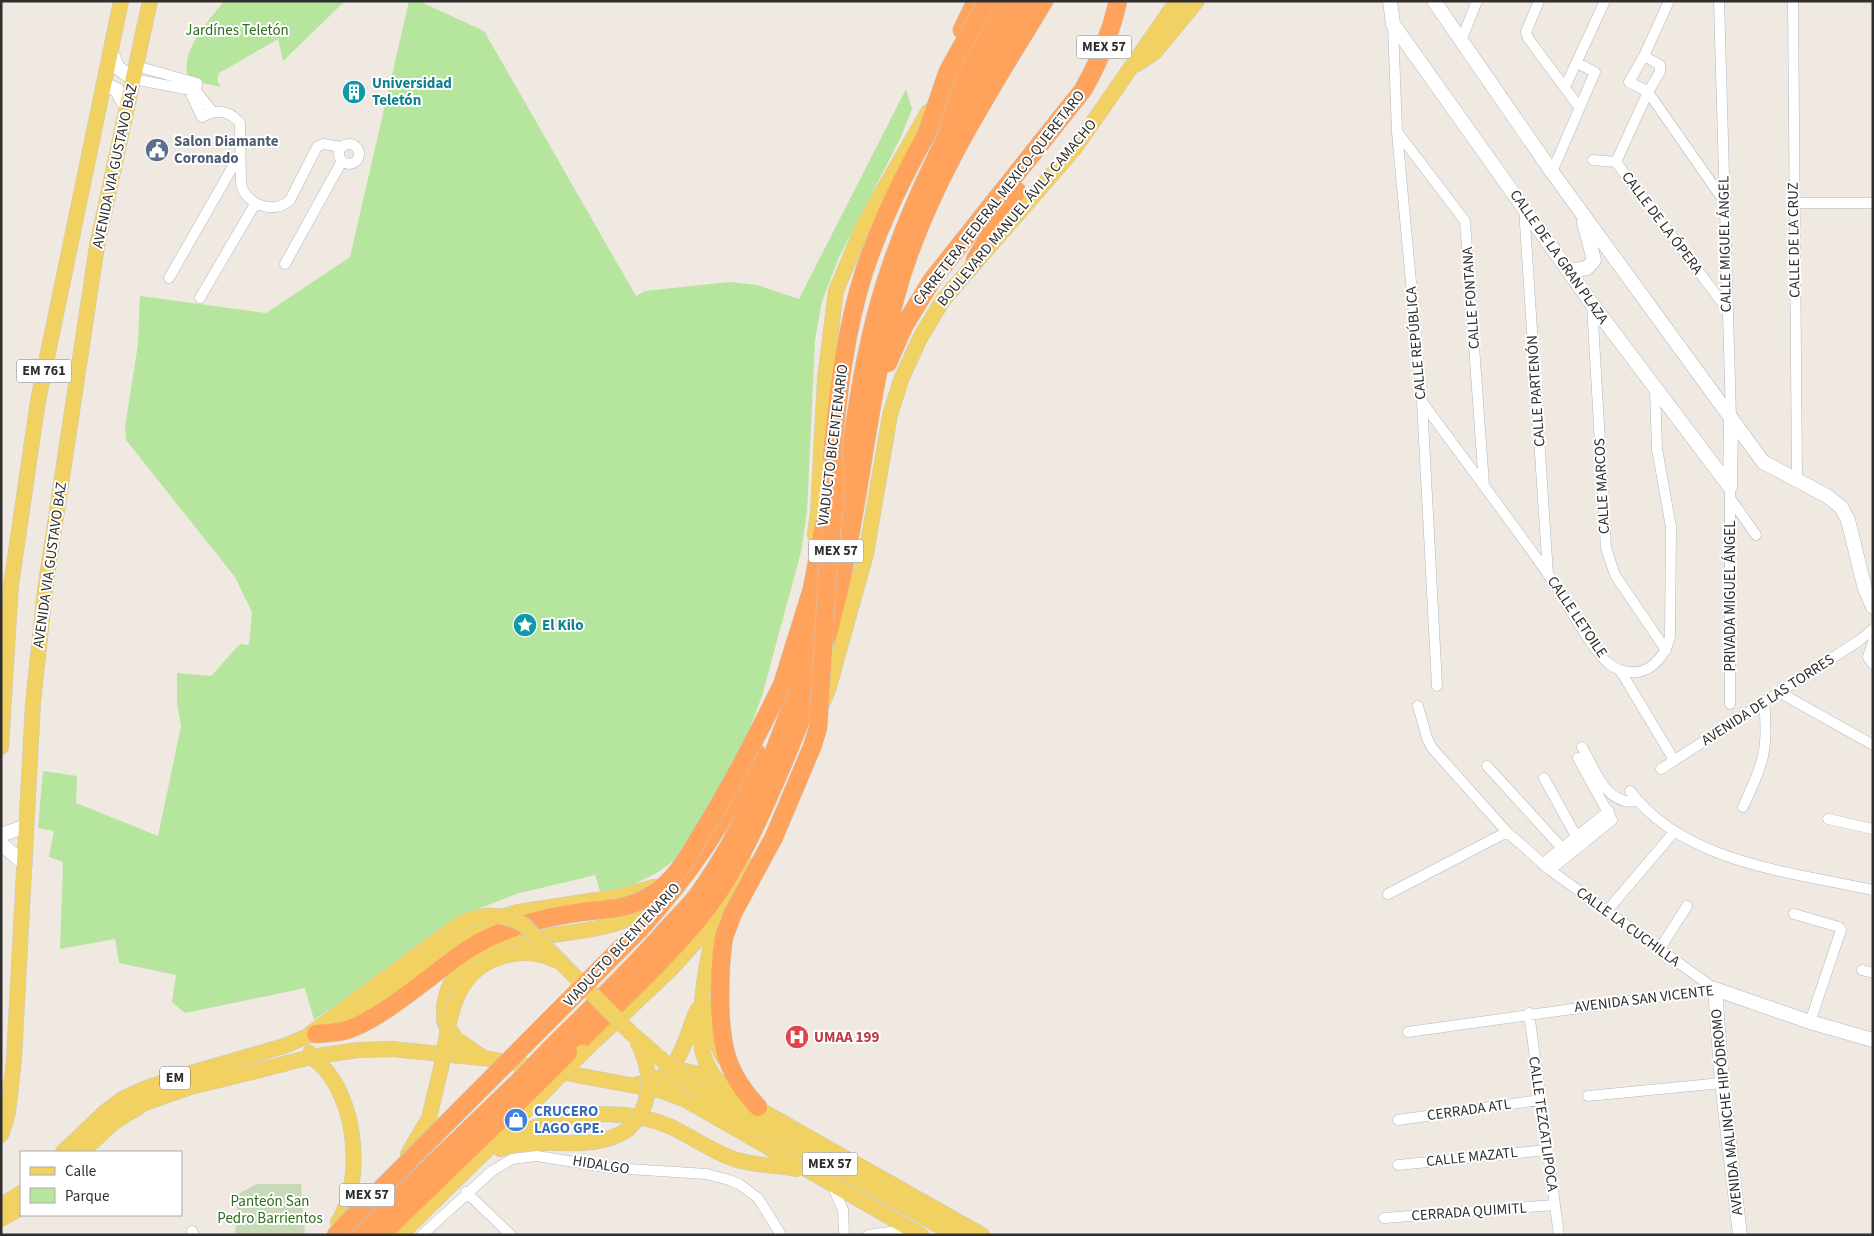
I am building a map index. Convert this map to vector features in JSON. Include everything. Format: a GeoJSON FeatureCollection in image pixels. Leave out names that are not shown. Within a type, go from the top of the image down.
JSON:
{"type":"FeatureCollection","features":[{"type":"Feature","properties":{"kind":"highway"},"geometry":{"type":"LineString","coordinates":[[926,116],[942,69],[976,1]]}},
{"type":"Feature","properties":{"kind":"highway"},"geometry":{"type":"LineString","coordinates":[[924,138],[948,71],[986,1]]}},
{"type":"Feature","properties":{"kind":"highway","name":"VIADUCTO BICENTENARIO"},"geometry":{"type":"LineString","coordinates":[[345,1229],[673,893],[712,838],[726,814],[755,756],[783,683],[819,558],[827,511],[833,442],[847,337],[864,272],[887,214],[924,138],[1006,1]]}},
{"type":"Feature","properties":{"kind":"highway","name":"MEX 57"},"geometry":{"type":"LineString","coordinates":[[381,1235],[535,1084],[549,1050],[646,953],[696,897],[734,838],[775,748],[799,683],[837,545],[864,375],[875,320],[890,269],[921,189],[947,136],[1024,1]]}},
{"type":"Feature","properties":{"kind":"highway","name":"MEX 57"},"geometry":{"type":"LineString","coordinates":[[345,1229],[575,1052],[707,908],[749,844],[814,687],[833,618],[849,543],[875,394],[902,274],[950,161],[1044,1]]}},
{"type":"Feature","properties":{"kind":"highway","name":"CARRETERA FEDERAL MEXICO-QUERETARO"},"geometry":{"type":"LineString","coordinates":[[875,394],[904,326],[922,294],[1082,90],[1097,65],[1109,35],[1118,1]]}},
{"type":"Feature","properties":{"kind":"highway"},"geometry":{"type":"LineString","coordinates":[[975,260],[1007,205],[1058,136],[1082,90]]}},
{"type":"Feature","properties":{"kind":"highway"},"geometry":{"type":"LineString","coordinates":[[758,1107],[741,1087],[728,1064],[721,1036],[719,987],[720,927],[737,905],[774,837],[812,747],[818,728],[829,553],[835,498],[833,442]]}},
{"type":"Feature","properties":{"kind":"highway"},"geometry":{"type":"LineString","coordinates":[[311,1035],[342,1032],[365,1021],[478,943],[517,927],[568,914],[632,905],[650,896],[674,876],[729,787],[783,683]]}},
{"type":"Feature","properties":{"kind":"highway"},"geometry":{"type":"LineString","coordinates":[[711,1021],[719,987]]}},
{"type":"Feature","properties":{"kind":"main road","name":"AVENIDA VIA GUSTAVO BAZ"},"geometry":{"type":"LineString","coordinates":[[1,747],[11,585],[38,401],[121,1]]}},
{"type":"Feature","properties":{"kind":"main road","name":"AVENIDA VIA GUSTAVO BAZ"},"geometry":{"type":"LineString","coordinates":[[1,1135],[8,1113],[14,1059],[33,703],[44,592],[97,246],[150,1]]}},
{"type":"Feature","properties":{"kind":"main road"},"geometry":{"type":"LineString","coordinates":[[408,1155],[490,1066],[526,1038],[655,906],[683,872],[714,824],[755,742],[766,715],[810,564],[818,511],[824,378],[836,290],[864,224],[926,116],[998,1]]}},
{"type":"Feature","properties":{"kind":"main road","name":"BOULEVARD MANUEL ÁVILA CAMACHO"},"geometry":{"type":"LineString","coordinates":[[575,1052],[720,927],[760,848],[828,690],[866,554],[890,415],[901,380],[920,338],[943,300],[975,260],[1075,148],[1177,1]]}},
{"type":"Feature","properties":{"kind":"main road"},"geometry":{"type":"LineString","coordinates":[[1130,69],[1155,52],[1197,1]]}},
{"type":"Feature","properties":{"kind":"main road"},"geometry":{"type":"LineString","coordinates":[[311,1035],[351,1018],[486,923],[518,912],[633,894],[664,883],[683,872]]}},
{"type":"Feature","properties":{"kind":"main road"},"geometry":{"type":"LineString","coordinates":[[446,1026],[444,1009],[451,984],[467,964],[483,952],[502,945],[613,924],[655,906]]}},
{"type":"Feature","properties":{"kind":"main road"},"geometry":{"type":"LineString","coordinates":[[311,1035],[452,929],[476,917],[494,915],[510,918],[530,930],[562,965]]}},
{"type":"Feature","properties":{"kind":"main road"},"geometry":{"type":"LineString","coordinates":[[627,1084],[642,1084],[655,1080],[672,1068],[680,1057],[703,998],[720,927]]}},
{"type":"Feature","properties":{"kind":"main road"},"geometry":{"type":"LineString","coordinates":[[720,927],[711,1021],[714,1039],[728,1064]]}},
{"type":"Feature","properties":{"kind":"main road"},"geometry":{"type":"LineString","coordinates":[[408,1155],[419,1138],[428,1118],[442,1068],[455,1002],[464,984],[477,970],[501,956],[518,953],[546,957],[562,965]]}},
{"type":"Feature","properties":{"kind":"main road"},"geometry":{"type":"LineString","coordinates":[[451,963],[440,995],[440,1011],[446,1026],[456,1040],[490,1066]]}},
{"type":"Feature","properties":{"kind":"main road","name":"MEX 57"},"geometry":{"type":"LineString","coordinates":[[562,965],[630,1032],[679,1076],[705,1094],[955,1235]]}},
{"type":"Feature","properties":{"kind":"main road"},"geometry":{"type":"LineString","coordinates":[[703,998],[700,1034],[702,1052],[713,1075],[730,1091]]}},
{"type":"Feature","properties":{"kind":"main road"},"geometry":{"type":"LineString","coordinates":[[476,1161],[514,1145],[595,1142],[610,1139],[627,1130],[638,1118],[645,1105],[649,1083],[644,1055],[630,1032]]}},
{"type":"Feature","properties":{"kind":"main road"},"geometry":{"type":"LineString","coordinates":[[311,1035],[311,1057]]}},
{"type":"Feature","properties":{"kind":"main road","name":"EM"},"geometry":{"type":"LineString","coordinates":[[64,1151],[109,1117],[164,1082],[284,1046],[311,1035]]}},
{"type":"Feature","properties":{"kind":"main road"},"geometry":{"type":"LineString","coordinates":[[311,1057],[358,1050],[392,1049],[490,1066],[627,1084],[662,1091],[680,1097]]}},
{"type":"Feature","properties":{"kind":"main road"},"geometry":{"type":"LineString","coordinates":[[311,1057],[322,1065],[334,1080],[350,1131],[354,1182],[347,1207],[345,1229]]}},
{"type":"Feature","properties":{"kind":"main road","name":"EM"},"geometry":{"type":"LineString","coordinates":[[127,1105],[145,1103],[191,1087],[311,1057]]}},
{"type":"Feature","properties":{"kind":"main road"},"geometry":{"type":"LineString","coordinates":[[804,1170],[680,1097],[674,1092],[674,1080],[678,1074],[686,1071],[730,1091],[982,1235]]}},
{"type":"Feature","properties":{"kind":"main road"},"geometry":{"type":"LineString","coordinates":[[400,1235],[494,1144],[535,1084]]}},
{"type":"Feature","properties":{"kind":"main road"},"geometry":{"type":"LineString","coordinates":[[494,1144],[524,1131],[559,1120],[594,1114],[623,1115],[660,1123],[742,1161],[804,1170]]}},
{"type":"Feature","properties":{"kind":"main road","name":"EM"},"geometry":{"type":"LineString","coordinates":[[83,1151],[109,1117]]}},
{"type":"Feature","properties":{"kind":"main road","name":"MEX 57"},"geometry":{"type":"LineString","coordinates":[[325,1235],[345,1229],[408,1155]]}},
{"type":"Feature","properties":{"kind":"main road","name":"MEX 57"},"geometry":{"type":"LineString","coordinates":[[804,1170],[917,1233]]}},
{"type":"Feature","properties":{"kind":"main road"},"geometry":{"type":"LineString","coordinates":[[2,1212],[20,1194]]}},
{"type":"Feature","properties":{"kind":"main road"},"geometry":{"type":"LineString","coordinates":[[2,1212],[20,1208]]}},
{"type":"Feature","properties":{"kind":"street","name":"CALLE REPÚBLICA"},"geometry":{"type":"LineString","coordinates":[[1390,1],[1393,24],[1397,132],[1422,401],[1437,686]]}},
{"type":"Feature","properties":{"kind":"street"},"geometry":{"type":"LineString","coordinates":[[1434,1],[1579,210],[1762,462],[1827,496],[1841,508],[1854,541],[1872,601]]}},
{"type":"Feature","properties":{"kind":"street"},"geometry":{"type":"LineString","coordinates":[[1461,41],[1477,1]]}},
{"type":"Feature","properties":{"kind":"street"},"geometry":{"type":"LineString","coordinates":[[1539,1],[1528,26],[1528,38],[1579,107]]}},
{"type":"Feature","properties":{"kind":"street"},"geometry":{"type":"LineString","coordinates":[[1565,87],[1605,1]]}},
{"type":"Feature","properties":{"kind":"street"},"geometry":{"type":"LineString","coordinates":[[1668,1],[1644,56],[1629,82],[1648,92],[1724,202]]}},
{"type":"Feature","properties":{"kind":"street","name":"CALLE MIGUEL ÁNGEL"},"geometry":{"type":"LineString","coordinates":[[1719,1],[1726,309],[1731,419],[1730,493]]}},
{"type":"Feature","properties":{"kind":"street","name":"CALLE DE LA CRUZ"},"geometry":{"type":"LineString","coordinates":[[1792,1],[1796,479]]}},
{"type":"Feature","properties":{"kind":"street","name":"CALLE DE LA GRAN PLAZA"},"geometry":{"type":"LineString","coordinates":[[1393,24],[1568,271],[1730,493]]}},
{"type":"Feature","properties":{"kind":"street"},"geometry":{"type":"LineString","coordinates":[[110,49],[117,67],[192,88],[212,110],[229,114],[240,123],[241,184],[243,193],[255,204],[272,206],[286,204],[290,200],[317,147],[323,144],[342,147],[354,145],[360,154],[353,164],[342,161]]}},
{"type":"Feature","properties":{"kind":"street"},"geometry":{"type":"LineString","coordinates":[[1594,160],[1616,162],[1661,68],[1644,56]]}},
{"type":"Feature","properties":{"kind":"street"},"geometry":{"type":"LineString","coordinates":[[1552,172],[1595,72],[1577,63]]}},
{"type":"Feature","properties":{"kind":"street"},"geometry":{"type":"LineString","coordinates":[[104,84],[117,90],[127,109]]}},
{"type":"Feature","properties":{"kind":"street"},"geometry":{"type":"LineString","coordinates":[[192,88],[202,117],[212,110]]}},
{"type":"Feature","properties":{"kind":"street","name":"CALLE FONTANA"},"geometry":{"type":"LineString","coordinates":[[1397,132],[1465,221],[1484,486]]}},
{"type":"Feature","properties":{"kind":"street"},"geometry":{"type":"LineString","coordinates":[[342,147],[339,154],[342,161]]}},
{"type":"Feature","properties":{"kind":"street"},"geometry":{"type":"LineString","coordinates":[[169,278],[241,153]]}},
{"type":"Feature","properties":{"kind":"street"},"geometry":{"type":"LineString","coordinates":[[285,264],[342,161]]}},
{"type":"Feature","properties":{"kind":"street","name":"CALLE DE LA ÓPERA"},"geometry":{"type":"LineString","coordinates":[[1616,162],[1726,309]]}},
{"type":"Feature","properties":{"kind":"street"},"geometry":{"type":"LineString","coordinates":[[1794,203],[1873,203]]}},
{"type":"Feature","properties":{"kind":"street"},"geometry":{"type":"LineString","coordinates":[[200,298],[255,204]]}},
{"type":"Feature","properties":{"kind":"street","name":"CALLE PARTENÓN"},"geometry":{"type":"LineString","coordinates":[[1524,207],[1548,575]]}},
{"type":"Feature","properties":{"kind":"street"},"geometry":{"type":"LineString","coordinates":[[1568,271],[1587,268],[1594,260],[1579,210]]}},
{"type":"Feature","properties":{"kind":"street","name":"CALLE MARCOS"},"geometry":{"type":"LineString","coordinates":[[1592,304],[1606,548],[1615,575],[1666,650]]}},
{"type":"Feature","properties":{"kind":"street"},"geometry":{"type":"LineString","coordinates":[[1655,390],[1657,449],[1671,527],[1670,636],[1666,650]]}},
{"type":"Feature","properties":{"kind":"street","name":"CALLE LETOILE"},"geometry":{"type":"LineString","coordinates":[[1422,401],[1548,575],[1602,658],[1620,670],[1631,672],[1652,667],[1659,661],[1666,650]]}},
{"type":"Feature","properties":{"kind":"street"},"geometry":{"type":"LineString","coordinates":[[1730,493],[1756,535]]}},
{"type":"Feature","properties":{"kind":"street","name":"PRIVADA MIGUEL ÁNGEL"},"geometry":{"type":"LineString","coordinates":[[1730,493],[1730,704]]}},
{"type":"Feature","properties":{"kind":"street","name":"AVENIDA DE LAS TORRES"},"geometry":{"type":"LineString","coordinates":[[1661,769],[1860,640],[1873,629]]}},
{"type":"Feature","properties":{"kind":"street"},"geometry":{"type":"LineString","coordinates":[[1873,642],[1868,657],[1873,664]]}},
{"type":"Feature","properties":{"kind":"street"},"geometry":{"type":"LineString","coordinates":[[1620,670],[1674,760]]}},
{"type":"Feature","properties":{"kind":"street"},"geometry":{"type":"LineString","coordinates":[[1779,692],[1873,745]]}},
{"type":"Feature","properties":{"kind":"street"},"geometry":{"type":"LineString","coordinates":[[1743,807],[1766,752],[1764,702]]}},
{"type":"Feature","properties":{"kind":"street","name":"CALLE LA CUCHILLA"},"geometry":{"type":"LineString","coordinates":[[1418,706],[1427,738],[1432,748],[1507,832],[1546,867],[1715,989]]}},
{"type":"Feature","properties":{"kind":"street"},"geometry":{"type":"LineString","coordinates":[[1582,747],[1609,794],[1623,802],[1637,801]]}},
{"type":"Feature","properties":{"kind":"street"},"geometry":{"type":"LineString","coordinates":[[1578,758],[1610,815]]}},
{"type":"Feature","properties":{"kind":"street"},"geometry":{"type":"LineString","coordinates":[[1487,766],[1561,847]]}},
{"type":"Feature","properties":{"kind":"street"},"geometry":{"type":"LineString","coordinates":[[1544,778],[1576,836]]}},
{"type":"Feature","properties":{"kind":"street"},"geometry":{"type":"LineString","coordinates":[[1630,790],[1637,801],[1675,831],[1710,850],[1742,861],[1873,890]]}},
{"type":"Feature","properties":{"kind":"street"},"geometry":{"type":"LineString","coordinates":[[1546,867],[1561,847],[1610,815]]}},
{"type":"Feature","properties":{"kind":"street"},"geometry":{"type":"LineString","coordinates":[[1546,867],[1610,815]]}},
{"type":"Feature","properties":{"kind":"street"},"geometry":{"type":"LineString","coordinates":[[1828,819],[1873,829]]}},
{"type":"Feature","properties":{"kind":"street"},"geometry":{"type":"LineString","coordinates":[[1,835],[26,826]]}},
{"type":"Feature","properties":{"kind":"street"},"geometry":{"type":"LineString","coordinates":[[1606,912],[1675,831]]}},
{"type":"Feature","properties":{"kind":"street"},"geometry":{"type":"LineString","coordinates":[[1388,894],[1507,832]]}},
{"type":"Feature","properties":{"kind":"street"},"geometry":{"type":"LineString","coordinates":[[1,844],[24,864]]}},
{"type":"Feature","properties":{"kind":"street"},"geometry":{"type":"LineString","coordinates":[[1660,950],[1688,906]]}},
{"type":"Feature","properties":{"kind":"street"},"geometry":{"type":"LineString","coordinates":[[1794,914],[1838,927],[1841,930],[1810,1022]]}},
{"type":"Feature","properties":{"kind":"street"},"geometry":{"type":"LineString","coordinates":[[1862,970],[1873,972]]}},
{"type":"Feature","properties":{"kind":"street","name":"AVENIDA SAN VICENTE"},"geometry":{"type":"LineString","coordinates":[[1408,1032],[1529,1013],[1715,989],[1810,1022],[1873,1040]]}},
{"type":"Feature","properties":{"kind":"street","name":"AVENIDA MALINCHE HIPÓDROMO"},"geometry":{"type":"LineString","coordinates":[[1715,989],[1722,1083],[1740,1235]]}},
{"type":"Feature","properties":{"kind":"street","name":"CALLE TEZCATLIPOCA"},"geometry":{"type":"LineString","coordinates":[[1529,1013],[1558,1235]]}},
{"type":"Feature","properties":{"kind":"street"},"geometry":{"type":"LineString","coordinates":[[1588,1096],[1722,1083]]}},
{"type":"Feature","properties":{"kind":"street","name":"CERRADA ATL"},"geometry":{"type":"LineString","coordinates":[[1398,1120],[1540,1100]]}},
{"type":"Feature","properties":{"kind":"street","name":"CALLE MAZATL"},"geometry":{"type":"LineString","coordinates":[[1398,1164],[1547,1150]]}},
{"type":"Feature","properties":{"kind":"street","name":"HIDALGO"},"geometry":{"type":"LineString","coordinates":[[422,1235],[466,1192],[505,1162],[537,1156],[632,1170],[707,1174],[729,1180],[749,1190],[764,1206],[781,1235]]}},
{"type":"Feature","properties":{"kind":"street"},"geometry":{"type":"LineString","coordinates":[[831,1184],[843,1210],[844,1235]]}},
{"type":"Feature","properties":{"kind":"street"},"geometry":{"type":"LineString","coordinates":[[466,1192],[511,1235]]}},
{"type":"Feature","properties":{"kind":"street","name":"CERRADA QUIMITL"},"geometry":{"type":"LineString","coordinates":[[1384,1218],[1554,1205]]}},
{"type":"Feature","properties":{"kind":"street"},"geometry":{"type":"LineString","coordinates":[[868,1235],[917,1233]]}},
{"type":"Feature","properties":{"kind":"green space","name":"Jardínes Teletón"},"geometry":{"type":"Polygon","coordinates":[[[224,1],[345,1],[283,61],[278,39],[219,73],[217,81],[221,87],[188,77],[187,67],[188,57],[197,36],[224,1]]]}},
{"type":"Feature","properties":{"kind":"green space"},"geometry":{"type":"Polygon","coordinates":[[[409,1],[419,1],[484,31],[636,296],[645,291],[729,282],[757,285],[799,299],[906,89],[912,109],[900,139],[839,257],[822,301],[815,340],[807,512],[801,552],[762,696],[745,741],[682,855],[658,872],[627,888],[601,894],[595,875],[516,894],[468,913],[314,1020],[305,988],[185,1013],[172,1002],[176,975],[119,963],[115,939],[60,949],[63,862],[49,857],[54,831],[38,828],[43,771],[77,776],[76,803],[158,836],[181,726],[177,704],[177,673],[211,676],[240,644],[249,645],[252,612],[235,577],[126,440],[125,427],[138,344],[140,296],[266,313],[350,257],[409,1]]]}},
{"type":"Feature","properties":{"kind":"green space","name":"Panteón San Pedro Barrientos"},"geometry":{"type":"Polygon","coordinates":[[[257,1184],[301,1184],[305,1235],[235,1235],[238,1194],[257,1184]]]}},
{"type":"Feature","properties":{"kind":"place","name":"Universidad Teletón"},"geometry":{"type":"Point","coordinates":[354,92]}},
{"type":"Feature","properties":{"kind":"place","name":"Salon Diamante Coronado"},"geometry":{"type":"Point","coordinates":[157,150]}},
{"type":"Feature","properties":{"kind":"place","name":"El Kilo"},"geometry":{"type":"Point","coordinates":[525,625]}},
{"type":"Feature","properties":{"kind":"place","name":"UMAA 199"},"geometry":{"type":"Point","coordinates":[797,1037]}},
{"type":"Feature","properties":{"kind":"place","name":"CRUCERO LAGO GPE."},"geometry":{"type":"Point","coordinates":[516,1120]}}]}
